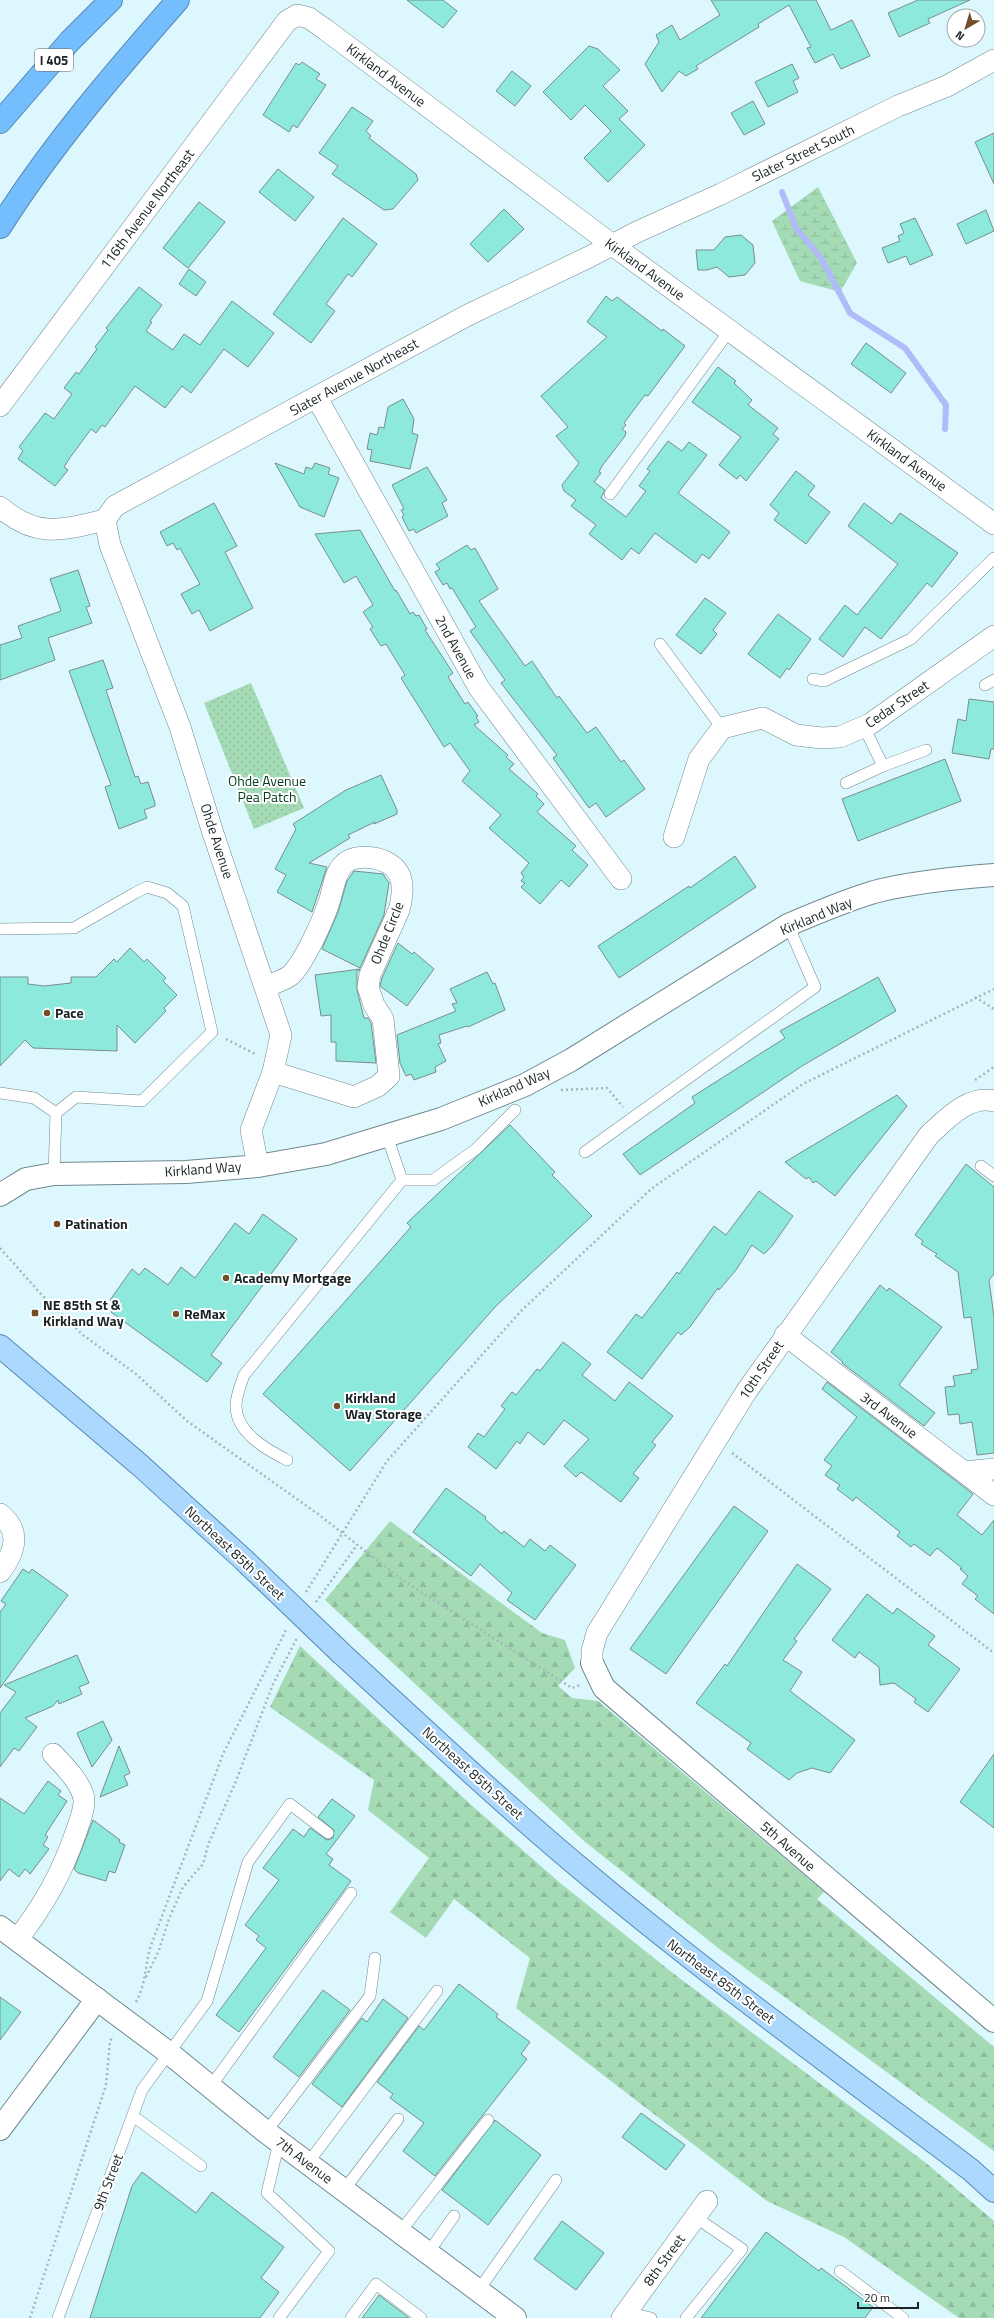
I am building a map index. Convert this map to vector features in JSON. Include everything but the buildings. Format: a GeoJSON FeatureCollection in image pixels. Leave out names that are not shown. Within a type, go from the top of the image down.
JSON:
{"type":"FeatureCollection","features":[{"type":"Feature","properties":{"kind":"highway","name":"I 405"},"geometry":{"type":"LineString","coordinates":[[0,122],[70,41],[111,0]]}},
{"type":"Feature","properties":{"kind":"highway"},"geometry":{"type":"LineString","coordinates":[[0,227],[47,156],[112,75],[178,0]]}},
{"type":"Feature","properties":{"kind":"main road","name":"Northeast 85th Street"},"geometry":{"type":"LineString","coordinates":[[0,1346],[141,1466],[513,1811],[591,1878],[671,1943],[971,2170],[994,2191]]}},
{"type":"Feature","properties":{"kind":"main road","name":"Northeast 85th Street"},"geometry":{"type":"LineString","coordinates":[[971,2170],[994,2183]]}},
{"type":"Feature","properties":{"kind":"street","name":"Kirkland Avenue"},"geometry":{"type":"LineString","coordinates":[[297,15],[309,18],[326,30],[611,244],[994,524]]}},
{"type":"Feature","properties":{"kind":"street","name":"116th Avenue Northeast"},"geometry":{"type":"LineString","coordinates":[[0,406],[287,21],[297,15]]}},
{"type":"Feature","properties":{"kind":"street","name":"Slater Street South"},"geometry":{"type":"LineString","coordinates":[[611,244],[721,194],[898,106],[947,86],[994,60]]}},
{"type":"Feature","properties":{"kind":"street","name":"Slater Avenue Northeast"},"geometry":{"type":"LineString","coordinates":[[105,520],[115,506],[318,398],[365,369],[468,314],[611,244]]}},
{"type":"Feature","properties":{"kind":"street","name":"2nd Avenue"},"geometry":{"type":"LineString","coordinates":[[318,398],[479,688],[621,880]]}},
{"type":"Feature","properties":{"kind":"street"},"geometry":{"type":"LineString","coordinates":[[0,507],[14,519],[37,528],[65,530],[105,520]]}},
{"type":"Feature","properties":{"kind":"street","name":"Ohde Avenue"},"geometry":{"type":"LineString","coordinates":[[105,520],[110,545],[180,727],[213,833],[281,1035],[268,1065],[251,1130],[258,1166]]}},
{"type":"Feature","properties":{"kind":"street","name":"Cedar Street"},"geometry":{"type":"LineString","coordinates":[[722,728],[763,718],[796,735],[822,738],[840,737],[864,726],[994,636]]}},
{"type":"Feature","properties":{"kind":"street"},"geometry":{"type":"LineString","coordinates":[[674,837],[699,759],[722,728]]}},
{"type":"Feature","properties":{"kind":"street","name":"Ohde Circle"},"geometry":{"type":"LineString","coordinates":[[266,987],[290,975],[306,953],[327,908],[338,874],[343,864],[356,859],[374,858],[388,861],[396,868],[401,877],[401,905],[376,958],[368,987],[374,1005],[383,1019],[389,1076],[378,1086],[354,1097],[268,1065]]}},
{"type":"Feature","properties":{"kind":"street","name":"Kirkland Way"},"geometry":{"type":"LineString","coordinates":[[0,1194],[26,1179],[54,1174],[186,1172],[258,1166],[326,1154],[441,1119],[525,1085],[571,1060],[788,925],[827,908],[874,892],[924,883],[994,875]]}},
{"type":"Feature","properties":{"kind":"street","name":"10th Street"},"geometry":{"type":"LineString","coordinates":[[589,1672],[592,1650],[597,1633],[715,1441],[784,1335],[929,1135],[955,1112],[970,1103],[986,1099],[994,1101]]}},
{"type":"Feature","properties":{"kind":"street","name":"3rd Avenue"},"geometry":{"type":"LineString","coordinates":[[784,1335],[994,1494]]}},
{"type":"Feature","properties":{"kind":"street"},"geometry":{"type":"LineString","coordinates":[[965,1472],[994,1469]]}},
{"type":"Feature","properties":{"kind":"street"},"geometry":{"type":"LineString","coordinates":[[0,1572],[10,1558],[14,1547],[14,1534],[1,1514]]}},
{"type":"Feature","properties":{"kind":"street","name":"5th Avenue"},"geometry":{"type":"LineString","coordinates":[[589,1672],[604,1688],[994,2021]]}},
{"type":"Feature","properties":{"kind":"street"},"geometry":{"type":"LineString","coordinates":[[17,1940],[34,1919],[63,1868],[81,1816],[84,1799],[75,1779],[53,1754]]}},
{"type":"Feature","properties":{"kind":"street","name":"7th Avenue"},"geometry":{"type":"LineString","coordinates":[[0,1927],[169,2053],[273,2137],[515,2318]]}},
{"type":"Feature","properties":{"kind":"street"},"geometry":{"type":"LineString","coordinates":[[0,2129],[97,1999]]}},
{"type":"Feature","properties":{"kind":"street","name":"8th Street"},"geometry":{"type":"LineString","coordinates":[[624,2315],[701,2209]]}},
{"type":"Feature","properties":{"kind":"lane"},"geometry":{"type":"LineString","coordinates":[[610,494],[730,330]]}},
{"type":"Feature","properties":{"kind":"lane"},"geometry":{"type":"LineString","coordinates":[[812,679],[824,681],[911,639],[994,558]]}},
{"type":"Feature","properties":{"kind":"lane"},"geometry":{"type":"LineString","coordinates":[[660,644],[722,728]]}},
{"type":"Feature","properties":{"kind":"lane"},"geometry":{"type":"LineString","coordinates":[[864,726],[884,766]]}},
{"type":"Feature","properties":{"kind":"lane"},"geometry":{"type":"LineString","coordinates":[[846,782],[926,750]]}},
{"type":"Feature","properties":{"kind":"lane"},"geometry":{"type":"LineString","coordinates":[[0,930],[74,928],[147,887],[167,893],[183,906],[212,1032],[142,1101],[76,1097],[56,1113],[54,1174]]}},
{"type":"Feature","properties":{"kind":"lane"},"geometry":{"type":"LineString","coordinates":[[585,1152],[815,987],[788,925]]}},
{"type":"Feature","properties":{"kind":"lane"},"geometry":{"type":"LineString","coordinates":[[0,1093],[34,1098],[56,1113]]}},
{"type":"Feature","properties":{"kind":"lane"},"geometry":{"type":"LineString","coordinates":[[402,1180],[433,1180],[476,1149],[515,1110]]}},
{"type":"Feature","properties":{"kind":"lane"},"geometry":{"type":"LineString","coordinates":[[387,1136],[402,1180]]}},
{"type":"Feature","properties":{"kind":"lane"},"geometry":{"type":"LineString","coordinates":[[981,1166],[994,1176]]}},
{"type":"Feature","properties":{"kind":"lane"},"geometry":{"type":"LineString","coordinates":[[287,1460],[263,1448],[242,1426],[236,1406],[244,1375],[402,1180]]}},
{"type":"Feature","properties":{"kind":"lane","name":"9th Street"},"geometry":{"type":"LineString","coordinates":[[58,2318],[142,2090],[207,2001],[248,1862],[290,1804],[328,1833]]}},
{"type":"Feature","properties":{"kind":"lane"},"geometry":{"type":"LineString","coordinates":[[211,2086],[351,1893]]}},
{"type":"Feature","properties":{"kind":"lane"},"geometry":{"type":"LineString","coordinates":[[279,2318],[329,2251],[266,2193],[273,2137],[370,1996],[375,1958]]}},
{"type":"Feature","properties":{"kind":"lane"},"geometry":{"type":"LineString","coordinates":[[308,2163],[437,1991]]}},
{"type":"Feature","properties":{"kind":"lane"},"geometry":{"type":"LineString","coordinates":[[133,2116],[201,2166]]}},
{"type":"Feature","properties":{"kind":"lane"},"geometry":{"type":"LineString","coordinates":[[344,2190],[398,2119]]}},
{"type":"Feature","properties":{"kind":"lane"},"geometry":{"type":"LineString","coordinates":[[400,2232],[488,2120]]}},
{"type":"Feature","properties":{"kind":"lane"},"geometry":{"type":"LineString","coordinates":[[478,2291],[556,2180]]}},
{"type":"Feature","properties":{"kind":"lane"},"geometry":{"type":"LineString","coordinates":[[686,2318],[742,2249],[701,2209]]}},
{"type":"Feature","properties":{"kind":"lane"},"geometry":{"type":"LineString","coordinates":[[428,2253],[454,2216]]}},
{"type":"Feature","properties":{"kind":"lane"},"geometry":{"type":"LineString","coordinates":[[840,2271],[903,2318]]}},
{"type":"Feature","properties":{"kind":"lane"},"geometry":{"type":"LineString","coordinates":[[351,2318],[376,2284],[422,2318]]}},
{"type":"Feature","properties":{"kind":"lane"},"geometry":{"type":"LineString","coordinates":[[624,2315],[651,2318]]}},
{"type":"Feature","properties":{"kind":"path"},"geometry":{"type":"LineString","coordinates":[[304,1595],[387,1461],[522,1310],[651,1189],[803,1084],[975,997],[994,989]]}},
{"type":"Feature","properties":{"kind":"path"},"geometry":{"type":"LineString","coordinates":[[975,997],[994,1008]]}},
{"type":"Feature","properties":{"kind":"path"},"geometry":{"type":"LineString","coordinates":[[212,1032],[268,1065]]}},
{"type":"Feature","properties":{"kind":"path"},"geometry":{"type":"LineString","coordinates":[[558,1091],[606,1088],[632,1118]]}},
{"type":"Feature","properties":{"kind":"path"},"geometry":{"type":"LineString","coordinates":[[0,1248],[40,1293],[82,1334],[136,1374],[187,1421],[312,1509],[401,1579],[572,1688],[589,1672]]}},
{"type":"Feature","properties":{"kind":"path"},"geometry":{"type":"LineString","coordinates":[[715,1441],[994,1653]]}},
{"type":"Feature","properties":{"kind":"path"},"geometry":{"type":"LineString","coordinates":[[314,1607],[321,1593],[357,1545]]}},
{"type":"Feature","properties":{"kind":"path"},"geometry":{"type":"LineString","coordinates":[[146,1977],[145,1968],[150,1948],[223,1754],[290,1623]]}},
{"type":"Feature","properties":{"kind":"path"},"geometry":{"type":"LineString","coordinates":[[135,2003],[159,1950],[169,1919],[183,1887],[203,1864],[208,1845],[236,1781],[273,1684],[299,1635]]}},
{"type":"Feature","properties":{"kind":"path"},"geometry":{"type":"LineString","coordinates":[[30,2318],[106,2085],[110,2041]]}},
{"type":"Feature","properties":{"kind":"green space"},"geometry":{"type":"Polygon","coordinates":[[[818,187],[857,263],[840,292],[800,281],[772,221],[818,187]]]}},
{"type":"Feature","properties":{"kind":"green space","name":"Ohde Avenue Pea Patch"},"geometry":{"type":"Polygon","coordinates":[[[251,683],[304,808],[254,829],[204,703],[251,683]]]}},
{"type":"Feature","properties":{"kind":"green space"},"geometry":{"type":"Polygon","coordinates":[[[390,1521],[542,1633],[565,1640],[575,1668],[558,1686],[572,1698],[598,1701],[824,1892],[817,1899],[994,2047],[994,2151],[722,1951],[584,1841],[325,1600],[390,1521]]]}},
{"type":"Feature","properties":{"kind":"green space"},"geometry":{"type":"Polygon","coordinates":[[[300,1646],[468,1802],[559,1882],[674,1974],[926,2163],[994,2221],[994,2318],[959,2318],[844,2237],[767,2201],[516,2008],[530,1958],[454,1899],[426,1938],[390,1912],[429,1858],[368,1810],[374,1780],[270,1707],[300,1646]]]}},
{"type":"Feature","properties":{"kind":"waterway"},"geometry":{"type":"LineString","coordinates":[[782,192],[796,228],[821,258],[850,313],[905,348],[946,405],[945,429]]}},
{"type":"Feature","properties":{"kind":"place","name":"Pace"},"geometry":{"type":"Point","coordinates":[47,1013]}},
{"type":"Feature","properties":{"kind":"place","name":"Patination"},"geometry":{"type":"Point","coordinates":[57,1224]}},
{"type":"Feature","properties":{"kind":"place","name":"Academy Mortgage"},"geometry":{"type":"Point","coordinates":[226,1278]}},
{"type":"Feature","properties":{"kind":"place","name":"NE 85th St & Kirkland Way"},"geometry":{"type":"Point","coordinates":[35,1313]}},
{"type":"Feature","properties":{"kind":"place","name":"ReMax"},"geometry":{"type":"Point","coordinates":[176,1314]}},
{"type":"Feature","properties":{"kind":"place","name":"Kirkland Way Storage"},"geometry":{"type":"Point","coordinates":[337,1406]}}]}
